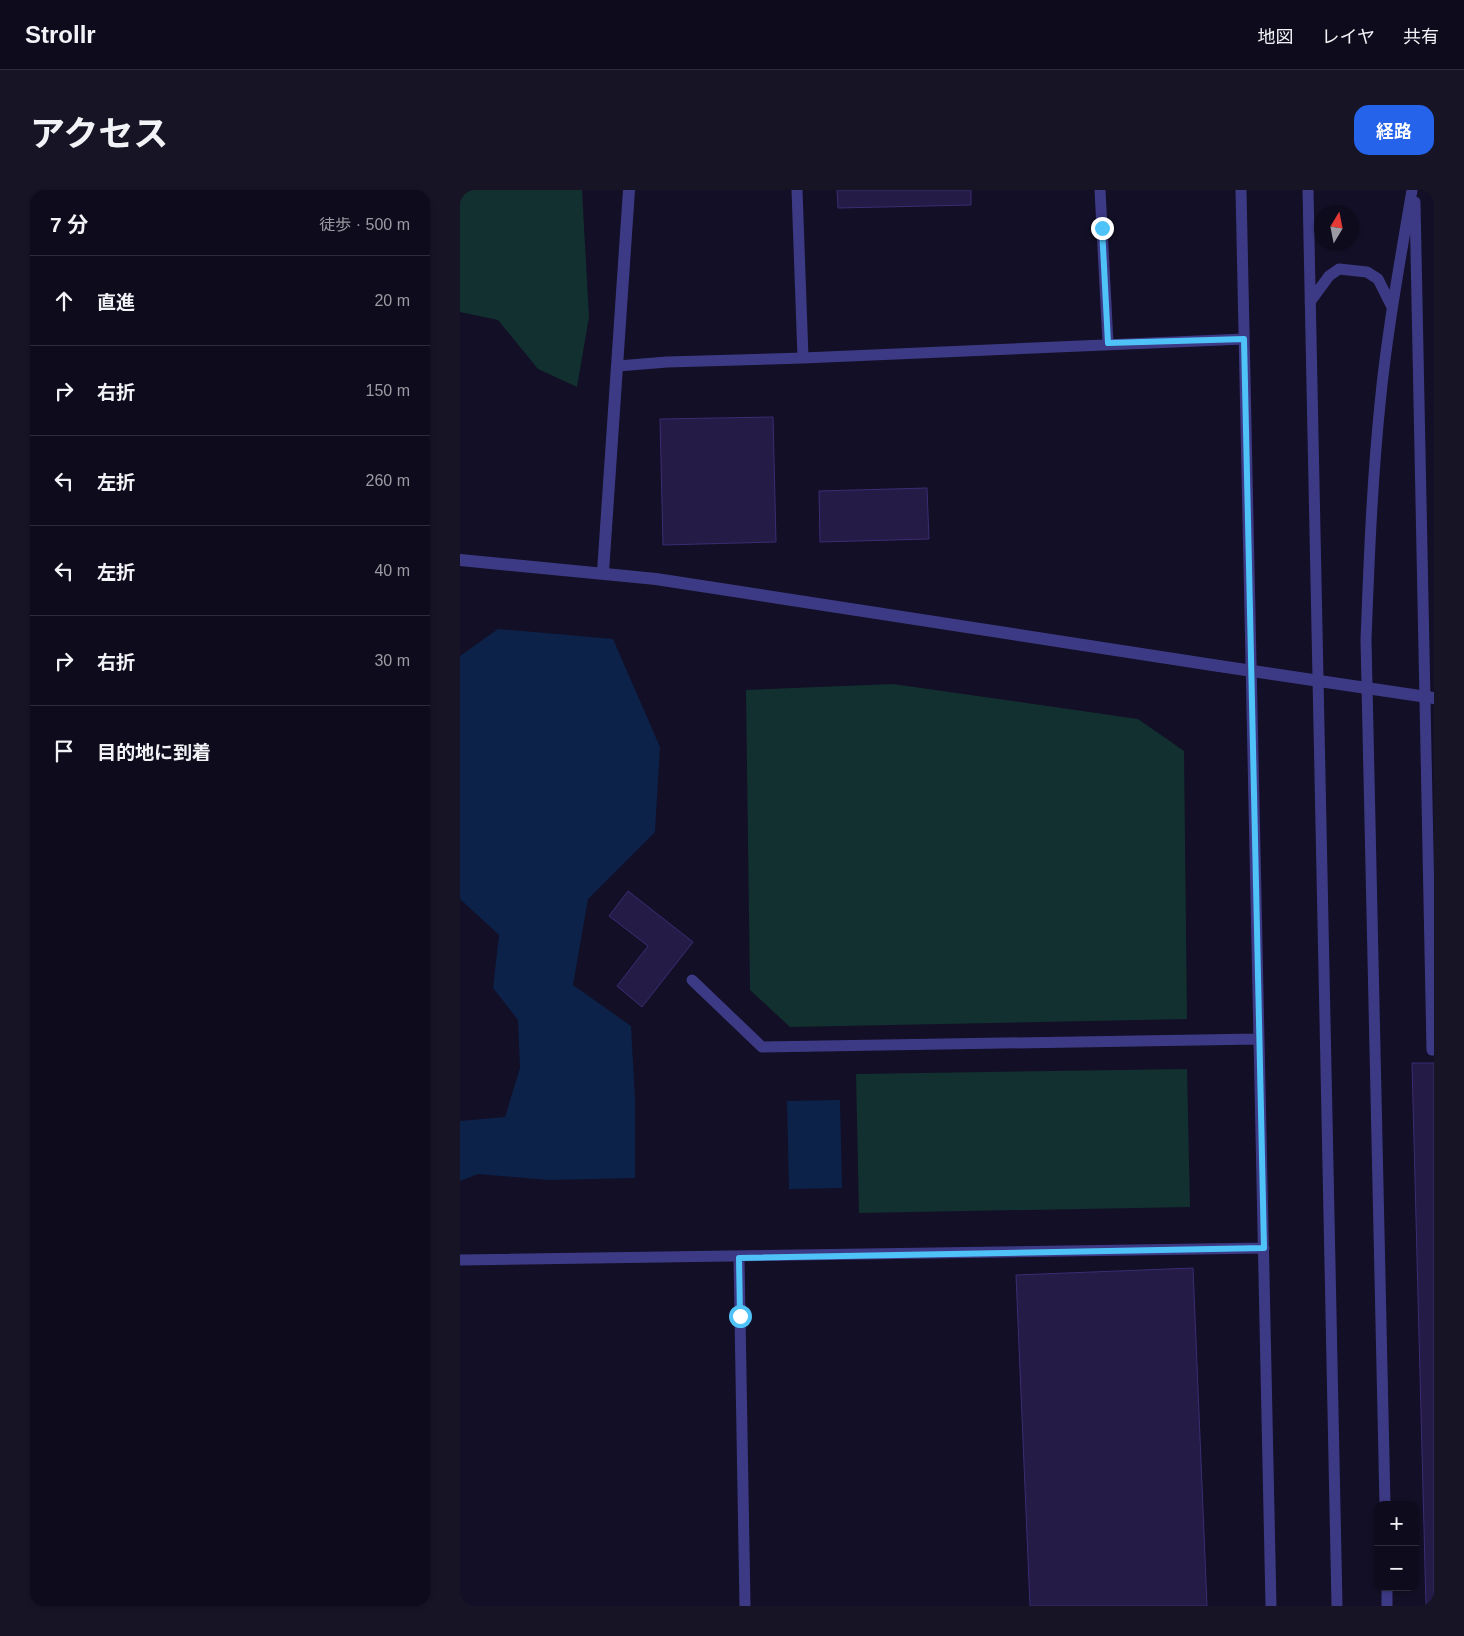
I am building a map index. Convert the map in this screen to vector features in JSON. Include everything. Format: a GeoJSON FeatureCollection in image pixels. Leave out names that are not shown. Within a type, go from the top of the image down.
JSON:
{"type":"FeatureCollection","features":[{"type":"Feature","properties":{"kind":"street"},"geometry":{"type":"LineString","coordinates":[[603,572],[629,190]]}},
{"type":"Feature","properties":{"kind":"street"},"geometry":{"type":"LineString","coordinates":[[460,560],[603,572],[1434,698]]}},
{"type":"Feature","properties":{"kind":"lane"},"geometry":{"type":"LineString","coordinates":[[797,190],[802,358]]}},
{"type":"Feature","properties":{"kind":"lane"},"geometry":{"type":"LineString","coordinates":[[1100,190],[1108,343]]}},
{"type":"Feature","properties":{"kind":"lane"},"geometry":{"type":"LineString","coordinates":[[1241,190],[1271,1606]]}},
{"type":"Feature","properties":{"kind":"lane"},"geometry":{"type":"LineString","coordinates":[[1308,190],[1337,1606]]}},
{"type":"Feature","properties":{"kind":"lane"},"geometry":{"type":"LineString","coordinates":[[1385,1501],[1366,640],[1370,526],[1380,404],[1392,307],[1414,190]]}},
{"type":"Feature","properties":{"kind":"lane"},"geometry":{"type":"LineString","coordinates":[[1414,190],[1432,1050]]}},
{"type":"Feature","properties":{"kind":"lane"},"geometry":{"type":"LineString","coordinates":[[1310,302],[1329,276],[1339,270],[1367,272],[1378,279],[1392,307]]}},
{"type":"Feature","properties":{"kind":"lane"},"geometry":{"type":"LineString","coordinates":[[618,366],[667,362],[1244,339]]}},
{"type":"Feature","properties":{"kind":"lane"},"geometry":{"type":"LineString","coordinates":[[692,980],[762,1047],[1258,1039]]}},
{"type":"Feature","properties":{"kind":"lane"},"geometry":{"type":"LineString","coordinates":[[460,1260],[739,1258],[1264,1248]]}},
{"type":"Feature","properties":{"kind":"lane"},"geometry":{"type":"LineString","coordinates":[[739,1258],[745,1606]]}},
{"type":"Feature","properties":{"kind":"lane"},"geometry":{"type":"LineString","coordinates":[[1387,1591],[1387,1606]]}},
{"type":"Feature","properties":{"kind":"green space"},"geometry":{"type":"Polygon","coordinates":[[[460,190],[582,190],[589,317],[577,387],[538,369],[498,320],[460,312],[460,190]]]}},
{"type":"Feature","properties":{"kind":"green space"},"geometry":{"type":"Polygon","coordinates":[[[893,684],[1138,719],[1184,751],[1187,1019],[790,1027],[750,990],[746,690],[893,684]]]}},
{"type":"Feature","properties":{"kind":"green space"},"geometry":{"type":"Polygon","coordinates":[[[1187,1069],[1190,1207],[859,1213],[856,1074],[1187,1069]]]}},
{"type":"Feature","properties":{"kind":"water"},"geometry":{"type":"Polygon","coordinates":[[[498,629],[613,639],[660,747],[655,832],[588,899],[573,985],[631,1026],[635,1099],[635,1178],[549,1180],[478,1174],[460,1181],[460,1121],[505,1117],[520,1068],[518,1020],[493,988],[499,935],[460,899],[460,656],[498,629]]]}},
{"type":"Feature","properties":{"kind":"water"},"geometry":{"type":"Polygon","coordinates":[[[840,1100],[842,1188],[789,1189],[787,1101],[840,1100]]]}},
{"type":"Feature","properties":{"kind":"building"},"geometry":{"type":"Polygon","coordinates":[[[837,190],[971,190],[971,205],[838,208],[837,190]]]}},
{"type":"Feature","properties":{"kind":"building"},"geometry":{"type":"Polygon","coordinates":[[[773,417],[776,542],[663,545],[660,419],[773,417]]]}},
{"type":"Feature","properties":{"kind":"building"},"geometry":{"type":"Polygon","coordinates":[[[927,488],[929,539],[820,542],[819,491],[927,488]]]}},
{"type":"Feature","properties":{"kind":"building"},"geometry":{"type":"Polygon","coordinates":[[[628,891],[693,942],[642,1007],[617,986],[648,946],[609,916],[628,891]]]}},
{"type":"Feature","properties":{"kind":"building"},"geometry":{"type":"Polygon","coordinates":[[[1412,1063],[1434,1063],[1434,1606],[1426,1606],[1412,1063]]]}},
{"type":"Feature","properties":{"kind":"building"},"geometry":{"type":"Polygon","coordinates":[[[1193,1268],[1207,1606],[1030,1606],[1016,1275],[1193,1268]]]}},
{"type":"Feature","properties":{"kind":"route"},"geometry":{"type":"LineString","coordinates":[[740,1316],[739,1258],[1264,1248],[1244,339],[1108,343],[1102,228]]}}]}
